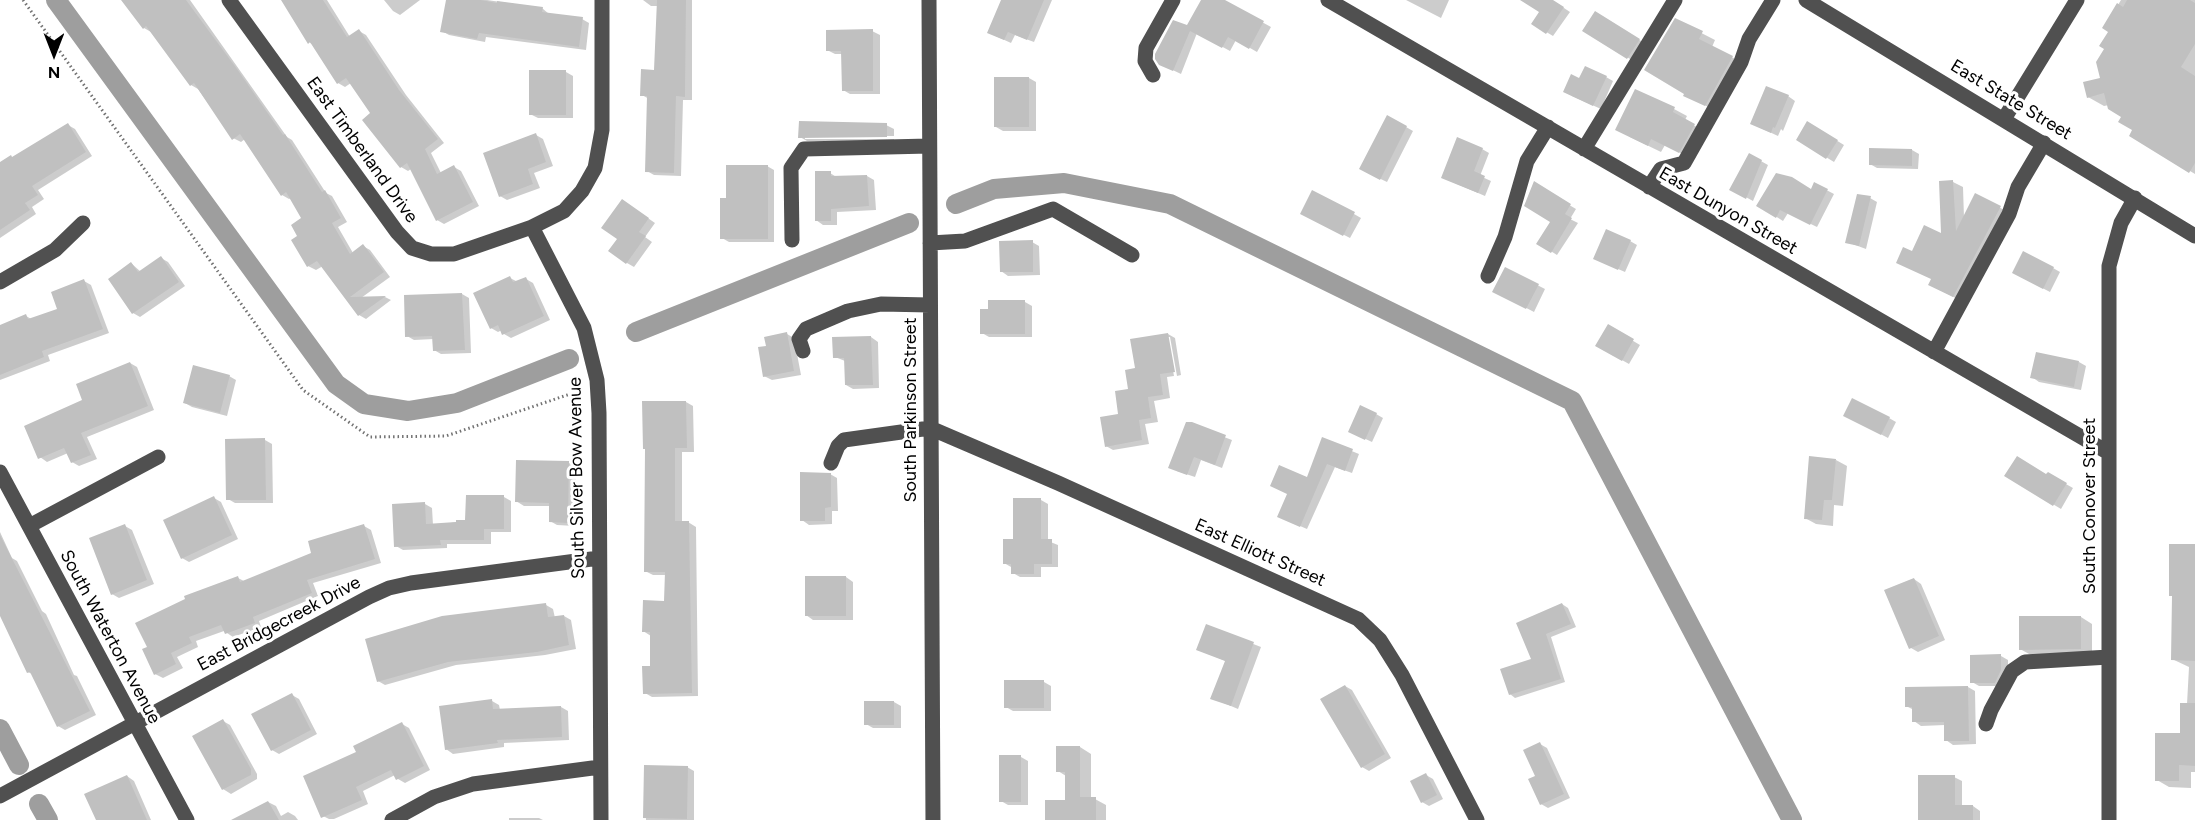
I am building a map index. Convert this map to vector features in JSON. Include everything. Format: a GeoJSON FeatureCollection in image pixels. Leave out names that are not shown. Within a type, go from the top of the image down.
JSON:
{"type":"FeatureCollection","features":[{"type":"Feature","properties":{"kind":"street","name":"East Timberland Drive"},"geometry":{"type":"LineString","coordinates":[[229,0],[397,232],[412,248],[432,255],[454,254],[532,227]]}},
{"type":"Feature","properties":{"kind":"street"},"geometry":{"type":"LineString","coordinates":[[532,227],[564,211],[582,191],[595,168],[602,130],[602,0]]}},
{"type":"Feature","properties":{"kind":"street","name":"South Parkinson Street"},"geometry":{"type":"LineString","coordinates":[[929,0],[933,820]]}},
{"type":"Feature","properties":{"kind":"street"},"geometry":{"type":"LineString","coordinates":[[1153,75],[1144,61],[1146,48],[1173,0]]}},
{"type":"Feature","properties":{"kind":"street","name":"East Dunyon Street"},"geometry":{"type":"LineString","coordinates":[[1329,0],[1649,188],[2109,453]]}},
{"type":"Feature","properties":{"kind":"street"},"geometry":{"type":"LineString","coordinates":[[1584,149],[1675,0]]}},
{"type":"Feature","properties":{"kind":"street"},"geometry":{"type":"LineString","coordinates":[[1649,188],[1661,169],[1684,163],[1741,62],[1749,39],[1773,0]]}},
{"type":"Feature","properties":{"kind":"street","name":"East State Street"},"geometry":{"type":"LineString","coordinates":[[1806,0],[2195,236]]}},
{"type":"Feature","properties":{"kind":"street"},"geometry":{"type":"LineString","coordinates":[[2004,119],[2077,0]]}},
{"type":"Feature","properties":{"kind":"street"},"geometry":{"type":"LineString","coordinates":[[1488,276],[1505,237],[1527,161],[1548,127]]}},
{"type":"Feature","properties":{"kind":"street"},"geometry":{"type":"LineString","coordinates":[[1934,352],[2009,214],[2018,188],[2044,143]]}},
{"type":"Feature","properties":{"kind":"street"},"geometry":{"type":"LineString","coordinates":[[792,240],[791,168],[804,149],[929,146]]}},
{"type":"Feature","properties":{"kind":"street","name":"South Conover Street"},"geometry":{"type":"LineString","coordinates":[[2109,820],[2109,266],[2121,223],[2135,198]]}},
{"type":"Feature","properties":{"kind":"street"},"geometry":{"type":"LineString","coordinates":[[930,243],[965,241],[1053,209],[1132,255]]}},
{"type":"Feature","properties":{"kind":"street"},"geometry":{"type":"LineString","coordinates":[[0,282],[49,255],[83,223]]}},
{"type":"Feature","properties":{"kind":"street","name":"South Silver Bow Avenue"},"geometry":{"type":"LineString","coordinates":[[532,227],[584,327],[597,380],[601,820]]}},
{"type":"Feature","properties":{"kind":"street"},"geometry":{"type":"LineString","coordinates":[[803,351],[799,339],[806,329],[848,311],[881,304],[930,305]]}},
{"type":"Feature","properties":{"kind":"street"},"geometry":{"type":"LineString","coordinates":[[831,463],[838,446],[844,440],[930,428]]}},
{"type":"Feature","properties":{"kind":"street","name":"East Elliott Street"},"geometry":{"type":"LineString","coordinates":[[930,428],[1069,488],[1358,619],[1380,640],[1402,675],[1477,820]]}},
{"type":"Feature","properties":{"kind":"street"},"geometry":{"type":"LineString","coordinates":[[29,526],[158,457]]}},
{"type":"Feature","properties":{"kind":"street","name":"South Waterton Avenue"},"geometry":{"type":"LineString","coordinates":[[0,472],[187,820]]}},
{"type":"Feature","properties":{"kind":"street","name":"East Bridgecreek Drive"},"geometry":{"type":"LineString","coordinates":[[0,795],[389,588],[411,583],[599,558]]}},
{"type":"Feature","properties":{"kind":"street"},"geometry":{"type":"LineString","coordinates":[[1986,724],[2012,671],[2025,662],[2109,657]]}},
{"type":"Feature","properties":{"kind":"street"},"geometry":{"type":"LineString","coordinates":[[392,820],[434,797],[473,784],[600,767]]}},
{"type":"Feature","properties":{"kind":"path"},"geometry":{"type":"LineString","coordinates":[[23,0],[303,390],[370,437],[446,436],[581,391],[597,380]]}},
{"type":"Feature","properties":{"kind":"building"},"geometry":{"type":"Polygon","coordinates":[[[121,0],[186,0],[283,135],[285,134],[322,192],[325,190],[341,218],[332,223],[350,254],[363,244],[384,272],[350,297],[386,296],[358,316],[317,261],[307,267],[291,240],[297,236],[291,225],[301,218],[286,192],[281,196],[240,134],[232,140],[194,83],[190,86],[146,26],[143,29],[121,0]]]}},
{"type":"Feature","properties":{"kind":"building"},"geometry":{"type":"Polygon","coordinates":[[[281,0],[323,0],[347,37],[359,29],[399,90],[438,139],[425,149],[437,174],[454,165],[473,202],[436,221],[407,163],[400,168],[362,120],[370,113],[346,78],[337,84],[310,42],[308,44],[281,0]]]}},
{"type":"Feature","properties":{"kind":"building"},"geometry":{"type":"Polygon","coordinates":[[[446,0],[481,0],[497,3],[497,1],[543,7],[542,12],[583,17],[579,47],[479,33],[477,39],[440,32],[446,0]]]}},
{"type":"Feature","properties":{"kind":"building"},"geometry":{"type":"Polygon","coordinates":[[[657,0],[686,0],[685,97],[676,96],[674,173],[645,172],[647,96],[640,96],[641,69],[654,70],[657,0]]]}},
{"type":"Feature","properties":{"kind":"building"},"geometry":{"type":"Polygon","coordinates":[[[1001,0],[1044,0],[1027,40],[1008,32],[1004,40],[987,33],[1001,0]]]}},
{"type":"Feature","properties":{"kind":"building"},"geometry":{"type":"Polygon","coordinates":[[[1201,0],[1225,0],[1264,21],[1249,49],[1228,37],[1222,48],[1190,31],[1173,71],[1159,65],[1155,54],[1173,20],[1187,25],[1201,0]]]}},
{"type":"Feature","properties":{"kind":"building"},"geometry":{"type":"Polygon","coordinates":[[[1520,0],[1553,0],[1564,7],[1546,34],[1531,24],[1539,12],[1520,0]]]}},
{"type":"Feature","properties":{"kind":"building"},"geometry":{"type":"Polygon","coordinates":[[[2127,0],[2190,0],[2195,3],[2195,44],[2181,67],[2195,76],[2195,163],[2189,173],[2129,136],[2132,130],[2118,122],[2121,117],[2108,109],[2104,93],[2087,98],[2083,82],[2100,78],[2096,62],[2104,49],[2099,46],[2108,32],[2102,28],[2117,3],[2123,7],[2127,0]]]}},
{"type":"Feature","properties":{"kind":"building"},"geometry":{"type":"Polygon","coordinates":[[[1595,11],[1640,39],[1627,59],[1582,31],[1595,11]]]}},
{"type":"Feature","properties":{"kind":"building"},"geometry":{"type":"Polygon","coordinates":[[[1675,18],[1703,31],[1699,39],[1733,56],[1705,106],[1683,96],[1684,94],[1644,70],[1675,18]]]}},
{"type":"Feature","properties":{"kind":"building"},"geometry":{"type":"Polygon","coordinates":[[[873,29],[873,91],[842,91],[841,51],[826,51],[826,30],[873,29]]]}},
{"type":"Feature","properties":{"kind":"building"},"geometry":{"type":"Polygon","coordinates":[[[1585,66],[1607,76],[1593,106],[1563,92],[1571,74],[1579,78],[1585,66]]]}},
{"type":"Feature","properties":{"kind":"building"},"geometry":{"type":"Polygon","coordinates":[[[529,70],[566,70],[566,115],[529,115],[529,70]]]}},
{"type":"Feature","properties":{"kind":"building"},"geometry":{"type":"Polygon","coordinates":[[[994,77],[1029,77],[1029,127],[994,127],[994,77]]]}},
{"type":"Feature","properties":{"kind":"building"},"geometry":{"type":"Polygon","coordinates":[[[1766,86],[1789,95],[1771,133],[1750,124],[1766,86]]]}},
{"type":"Feature","properties":{"kind":"building"},"geometry":{"type":"Polygon","coordinates":[[[1635,89],[1675,107],[1673,112],[1695,124],[1679,153],[1651,139],[1648,146],[1615,130],[1635,89]]]}},
{"type":"Feature","properties":{"kind":"building"},"geometry":{"type":"Polygon","coordinates":[[[1387,115],[1407,126],[1380,180],[1359,169],[1387,115]]]}},
{"type":"Feature","properties":{"kind":"building"},"geometry":{"type":"Polygon","coordinates":[[[799,121],[887,123],[887,137],[798,138],[799,121]]]}},
{"type":"Feature","properties":{"kind":"building"},"geometry":{"type":"Polygon","coordinates":[[[1807,121],[1838,140],[1826,159],[1796,140],[1807,121]]]}},
{"type":"Feature","properties":{"kind":"building"},"geometry":{"type":"Polygon","coordinates":[[[68,123],[86,152],[32,186],[38,195],[25,203],[30,210],[0,230],[0,162],[68,123]]]}},
{"type":"Feature","properties":{"kind":"building"},"geometry":{"type":"Polygon","coordinates":[[[536,133],[546,162],[528,169],[533,184],[499,197],[483,153],[536,133]]]}},
{"type":"Feature","properties":{"kind":"building"},"geometry":{"type":"Polygon","coordinates":[[[1457,137],[1483,148],[1474,171],[1485,176],[1478,193],[1441,178],[1457,137]]]}},
{"type":"Feature","properties":{"kind":"building"},"geometry":{"type":"Polygon","coordinates":[[[1869,148],[1912,149],[1912,166],[1869,165],[1869,148]]]}},
{"type":"Feature","properties":{"kind":"building"},"geometry":{"type":"Polygon","coordinates":[[[1749,153],[1762,160],[1746,199],[1729,190],[1749,153]]]}},
{"type":"Feature","properties":{"kind":"building"},"geometry":{"type":"Polygon","coordinates":[[[726,165],[768,165],[768,239],[720,239],[720,198],[726,198],[726,165]]]}},
{"type":"Feature","properties":{"kind":"building"},"geometry":{"type":"Polygon","coordinates":[[[815,171],[831,171],[831,176],[867,175],[869,206],[831,209],[831,221],[815,221],[815,171]]]}},
{"type":"Feature","properties":{"kind":"building"},"geometry":{"type":"Polygon","coordinates":[[[1776,173],[1792,177],[1811,189],[1814,182],[1828,189],[1810,225],[1780,210],[1776,218],[1756,206],[1776,173]]]}},
{"type":"Feature","properties":{"kind":"building"},"geometry":{"type":"Polygon","coordinates":[[[1953,180],[1956,231],[1975,193],[2001,206],[1953,297],[1928,285],[1931,279],[1896,263],[1903,247],[1912,251],[1924,225],[1941,233],[1939,181],[1953,180]]]}},
{"type":"Feature","properties":{"kind":"building"},"geometry":{"type":"Polygon","coordinates":[[[1534,181],[1571,204],[1565,214],[1572,218],[1551,253],[1536,244],[1550,222],[1524,206],[1534,181]]]}},
{"type":"Feature","properties":{"kind":"building"},"geometry":{"type":"Polygon","coordinates":[[[1312,190],[1355,212],[1343,236],[1300,214],[1312,190]]]}},
{"type":"Feature","properties":{"kind":"building"},"geometry":{"type":"Polygon","coordinates":[[[1857,194],[1871,196],[1859,246],[1845,243],[1857,194]]]}},
{"type":"Feature","properties":{"kind":"building"},"geometry":{"type":"Polygon","coordinates":[[[622,199],[649,218],[639,232],[646,236],[626,264],[608,251],[617,239],[601,228],[622,199]]]}},
{"type":"Feature","properties":{"kind":"building"},"geometry":{"type":"Polygon","coordinates":[[[1606,229],[1631,240],[1618,270],[1593,259],[1606,229]]]}},
{"type":"Feature","properties":{"kind":"building"},"geometry":{"type":"Polygon","coordinates":[[[1033,240],[1033,272],[1000,272],[999,241],[1033,240]]]}},
{"type":"Feature","properties":{"kind":"building"},"geometry":{"type":"Polygon","coordinates":[[[2023,251],[2054,267],[2043,289],[2012,273],[2023,251]]]}},
{"type":"Feature","properties":{"kind":"building"},"geometry":{"type":"Polygon","coordinates":[[[161,256],[179,282],[132,314],[108,279],[131,262],[138,272],[161,256]]]}},
{"type":"Feature","properties":{"kind":"building"},"geometry":{"type":"Polygon","coordinates":[[[1505,267],[1539,284],[1526,309],[1492,292],[1505,267]]]}},
{"type":"Feature","properties":{"kind":"building"},"geometry":{"type":"Polygon","coordinates":[[[510,276],[513,282],[526,277],[544,316],[502,335],[498,325],[490,329],[473,293],[510,276]]]}},
{"type":"Feature","properties":{"kind":"building"},"geometry":{"type":"Polygon","coordinates":[[[84,279],[103,329],[42,351],[44,357],[0,375],[0,325],[26,314],[28,319],[57,309],[51,292],[84,279]]]}},
{"type":"Feature","properties":{"kind":"building"},"geometry":{"type":"Polygon","coordinates":[[[462,293],[465,350],[433,351],[432,336],[405,337],[404,295],[462,293]]]}},
{"type":"Feature","properties":{"kind":"building"},"geometry":{"type":"Polygon","coordinates":[[[988,300],[1025,300],[1025,334],[980,334],[980,309],[988,309],[988,300]]]}},
{"type":"Feature","properties":{"kind":"building"},"geometry":{"type":"Polygon","coordinates":[[[1608,324],[1634,339],[1622,361],[1595,346],[1608,324]]]}},
{"type":"Feature","properties":{"kind":"building"},"geometry":{"type":"Polygon","coordinates":[[[787,332],[794,371],[763,377],[758,347],[766,346],[764,337],[787,332]]]}},
{"type":"Feature","properties":{"kind":"building"},"geometry":{"type":"Polygon","coordinates":[[[1168,333],[1175,372],[1160,374],[1163,395],[1148,397],[1151,418],[1139,420],[1142,440],[1105,447],[1100,417],[1118,414],[1115,391],[1128,389],[1125,370],[1135,368],[1130,339],[1168,333]]]}},
{"type":"Feature","properties":{"kind":"building"},"geometry":{"type":"Polygon","coordinates":[[[871,336],[873,385],[845,385],[844,358],[833,358],[832,337],[871,336]]]}},
{"type":"Feature","properties":{"kind":"building"},"geometry":{"type":"Polygon","coordinates":[[[2036,352],[2079,361],[2074,387],[2030,378],[2036,352]]]}},
{"type":"Feature","properties":{"kind":"building"},"geometry":{"type":"Polygon","coordinates":[[[130,362],[148,406],[81,433],[91,455],[71,463],[64,448],[38,459],[24,426],[82,400],[76,384],[130,362]]]}},
{"type":"Feature","properties":{"kind":"building"},"geometry":{"type":"Polygon","coordinates":[[[193,365],[230,375],[220,413],[183,403],[193,365]]]}},
{"type":"Feature","properties":{"kind":"building"},"geometry":{"type":"Polygon","coordinates":[[[1852,398],[1890,417],[1881,435],[1843,416],[1852,398]]]}},
{"type":"Feature","properties":{"kind":"building"},"geometry":{"type":"Polygon","coordinates":[[[642,401],[686,401],[687,448],[675,448],[675,521],[689,521],[692,693],[643,694],[642,666],[650,666],[650,632],[642,632],[643,600],[664,601],[665,572],[644,572],[645,449],[643,449],[642,401]]]}},
{"type":"Feature","properties":{"kind":"building"},"geometry":{"type":"Polygon","coordinates":[[[1360,405],[1377,413],[1365,440],[1348,432],[1360,405]]]}},
{"type":"Feature","properties":{"kind":"building"},"geometry":{"type":"Polygon","coordinates":[[[1186,422],[1192,422],[1226,435],[1215,465],[1194,457],[1187,475],[1168,468],[1186,422]]]}},
{"type":"Feature","properties":{"kind":"building"},"geometry":{"type":"Polygon","coordinates":[[[1322,437],[1353,449],[1345,471],[1327,464],[1300,527],[1277,517],[1287,494],[1270,486],[1279,465],[1307,477],[1322,437]]]}},
{"type":"Feature","properties":{"kind":"building"},"geometry":{"type":"Polygon","coordinates":[[[265,438],[266,500],[226,500],[225,439],[265,438]]]}},
{"type":"Feature","properties":{"kind":"building"},"geometry":{"type":"Polygon","coordinates":[[[1809,456],[1836,459],[1832,500],[1824,500],[1822,520],[1804,519],[1809,456]]]}},
{"type":"Feature","properties":{"kind":"building"},"geometry":{"type":"Polygon","coordinates":[[[2017,456],[2046,474],[2048,472],[2067,483],[2053,506],[2004,476],[2017,456]]]}},
{"type":"Feature","properties":{"kind":"building"},"geometry":{"type":"Polygon","coordinates":[[[516,460],[569,461],[568,523],[549,522],[549,503],[515,502],[516,460]]]}},
{"type":"Feature","properties":{"kind":"building"},"geometry":{"type":"Polygon","coordinates":[[[800,472],[831,473],[831,507],[825,508],[825,521],[800,521],[800,472]]]}},
{"type":"Feature","properties":{"kind":"building"},"geometry":{"type":"Polygon","coordinates":[[[466,495],[504,495],[504,529],[484,529],[484,540],[440,540],[441,545],[394,547],[392,504],[425,502],[426,524],[456,522],[456,520],[465,520],[466,495]]]}},
{"type":"Feature","properties":{"kind":"building"},"geometry":{"type":"Polygon","coordinates":[[[214,496],[232,535],[181,559],[163,520],[214,496]]]}},
{"type":"Feature","properties":{"kind":"building"},"geometry":{"type":"Polygon","coordinates":[[[1013,498],[1041,498],[1041,539],[1052,539],[1052,564],[1034,564],[1034,574],[1011,574],[1011,564],[1003,564],[1003,539],[1013,539],[1013,498]]]}},
{"type":"Feature","properties":{"kind":"building"},"geometry":{"type":"Polygon","coordinates":[[[125,524],[147,580],[111,595],[89,538],[125,524]]]}},
{"type":"Feature","properties":{"kind":"building"},"geometry":{"type":"Polygon","coordinates":[[[364,524],[375,559],[307,580],[312,593],[253,617],[255,623],[225,634],[221,625],[189,637],[192,643],[171,653],[176,664],[154,675],[142,649],[147,647],[135,623],[185,599],[184,596],[238,576],[240,582],[311,553],[308,541],[364,524]]]}},
{"type":"Feature","properties":{"kind":"building"},"geometry":{"type":"Polygon","coordinates":[[[0,535],[90,711],[57,727],[30,672],[27,673],[0,616],[0,535]]]}},
{"type":"Feature","properties":{"kind":"building"},"geometry":{"type":"Polygon","coordinates":[[[2169,544],[2195,544],[2195,661],[2171,660],[2172,596],[2169,596],[2169,544]]]}},
{"type":"Feature","properties":{"kind":"building"},"geometry":{"type":"Polygon","coordinates":[[[805,576],[846,576],[846,616],[805,616],[805,576]]]}},
{"type":"Feature","properties":{"kind":"building"},"geometry":{"type":"Polygon","coordinates":[[[1914,578],[1939,636],[1909,649],[1884,590],[1914,578]]]}},
{"type":"Feature","properties":{"kind":"building"},"geometry":{"type":"Polygon","coordinates":[[[546,603],[548,617],[564,615],[569,645],[537,652],[448,662],[377,682],[365,639],[442,616],[546,603]]]}},
{"type":"Feature","properties":{"kind":"building"},"geometry":{"type":"Polygon","coordinates":[[[1562,603],[1571,624],[1546,634],[1561,679],[1509,695],[1500,669],[1531,659],[1516,623],[1562,603]]]}},
{"type":"Feature","properties":{"kind":"building"},"geometry":{"type":"Polygon","coordinates":[[[2019,616],[2081,616],[2081,649],[2019,650],[2019,616]]]}},
{"type":"Feature","properties":{"kind":"building"},"geometry":{"type":"Polygon","coordinates":[[[1206,624],[1254,642],[1231,706],[1210,699],[1225,661],[1196,650],[1206,624]]]}},
{"type":"Feature","properties":{"kind":"building"},"geometry":{"type":"Polygon","coordinates":[[[2001,654],[2001,670],[1995,683],[1970,683],[1970,655],[2001,654]]]}},
{"type":"Feature","properties":{"kind":"building"},"geometry":{"type":"Polygon","coordinates":[[[1004,680],[1044,680],[1044,708],[1004,708],[1004,680]]]}},
{"type":"Feature","properties":{"kind":"building"},"geometry":{"type":"Polygon","coordinates":[[[1345,685],[1385,754],[1361,768],[1320,699],[1345,685]]]}},
{"type":"Feature","properties":{"kind":"building"},"geometry":{"type":"Polygon","coordinates":[[[1968,686],[1969,741],[1944,741],[1944,722],[1912,722],[1912,707],[1905,707],[1905,687],[1968,686]]]}},
{"type":"Feature","properties":{"kind":"building"},"geometry":{"type":"Polygon","coordinates":[[[292,693],[311,730],[271,751],[251,714],[292,693]]]}},
{"type":"Feature","properties":{"kind":"building"},"geometry":{"type":"Polygon","coordinates":[[[492,699],[493,709],[561,706],[562,737],[497,740],[498,743],[445,750],[439,706],[492,699]]]}},
{"type":"Feature","properties":{"kind":"building"},"geometry":{"type":"Polygon","coordinates":[[[864,701],[894,701],[894,725],[864,725],[864,701]]]}},
{"type":"Feature","properties":{"kind":"building"},"geometry":{"type":"Polygon","coordinates":[[[2180,703],[2195,703],[2195,766],[2179,765],[2179,781],[2155,781],[2155,733],[2180,733],[2180,703]]]}},
{"type":"Feature","properties":{"kind":"building"},"geometry":{"type":"Polygon","coordinates":[[[223,719],[251,769],[251,775],[222,790],[192,736],[223,719]]]}},
{"type":"Feature","properties":{"kind":"building"},"geometry":{"type":"Polygon","coordinates":[[[402,722],[424,766],[396,780],[391,770],[356,787],[362,800],[321,818],[303,776],[356,752],[353,746],[402,722]]]}},
{"type":"Feature","properties":{"kind":"building"},"geometry":{"type":"Polygon","coordinates":[[[1540,742],[1564,794],[1540,805],[1528,779],[1535,776],[1523,750],[1540,742]]]}},
{"type":"Feature","properties":{"kind":"building"},"geometry":{"type":"Polygon","coordinates":[[[1056,746],[1080,746],[1080,797],[1096,797],[1096,820],[1045,820],[1045,800],[1065,800],[1065,772],[1056,772],[1056,746]]]}},
{"type":"Feature","properties":{"kind":"building"},"geometry":{"type":"Polygon","coordinates":[[[999,755],[1021,755],[1021,802],[999,802],[999,755]]]}},
{"type":"Feature","properties":{"kind":"building"},"geometry":{"type":"Polygon","coordinates":[[[644,765],[688,766],[687,819],[643,818],[644,765]]]}},
{"type":"Feature","properties":{"kind":"building"},"geometry":{"type":"Polygon","coordinates":[[[1426,773],[1437,795],[1421,803],[1410,781],[1426,773]]]}},
{"type":"Feature","properties":{"kind":"building"},"geometry":{"type":"Polygon","coordinates":[[[127,775],[147,820],[96,820],[84,794],[127,775]]]}},
{"type":"Feature","properties":{"kind":"building"},"geometry":{"type":"Polygon","coordinates":[[[1918,775],[1955,775],[1955,805],[1973,805],[1973,820],[1918,820],[1918,775]]]}},
{"type":"Feature","properties":{"kind":"building"},"geometry":{"type":"Polygon","coordinates":[[[268,801],[279,820],[231,820],[268,801]]]}},
{"type":"Feature","properties":{"kind":"waterway"},"geometry":{"type":"LineString","coordinates":[[56,0],[336,384],[364,404],[408,411],[457,403],[569,359]]}},
{"type":"Feature","properties":{"kind":"waterway"},"geometry":{"type":"LineString","coordinates":[[956,204],[994,189],[1064,183],[1170,204],[1572,401],[1792,820]]}},
{"type":"Feature","properties":{"kind":"waterway"},"geometry":{"type":"LineString","coordinates":[[636,332],[909,223]]}},
{"type":"Feature","properties":{"kind":"waterway"},"geometry":{"type":"LineString","coordinates":[[0,729],[19,765]]}},
{"type":"Feature","properties":{"kind":"waterway"},"geometry":{"type":"LineString","coordinates":[[39,804],[48,820]]}}]}
